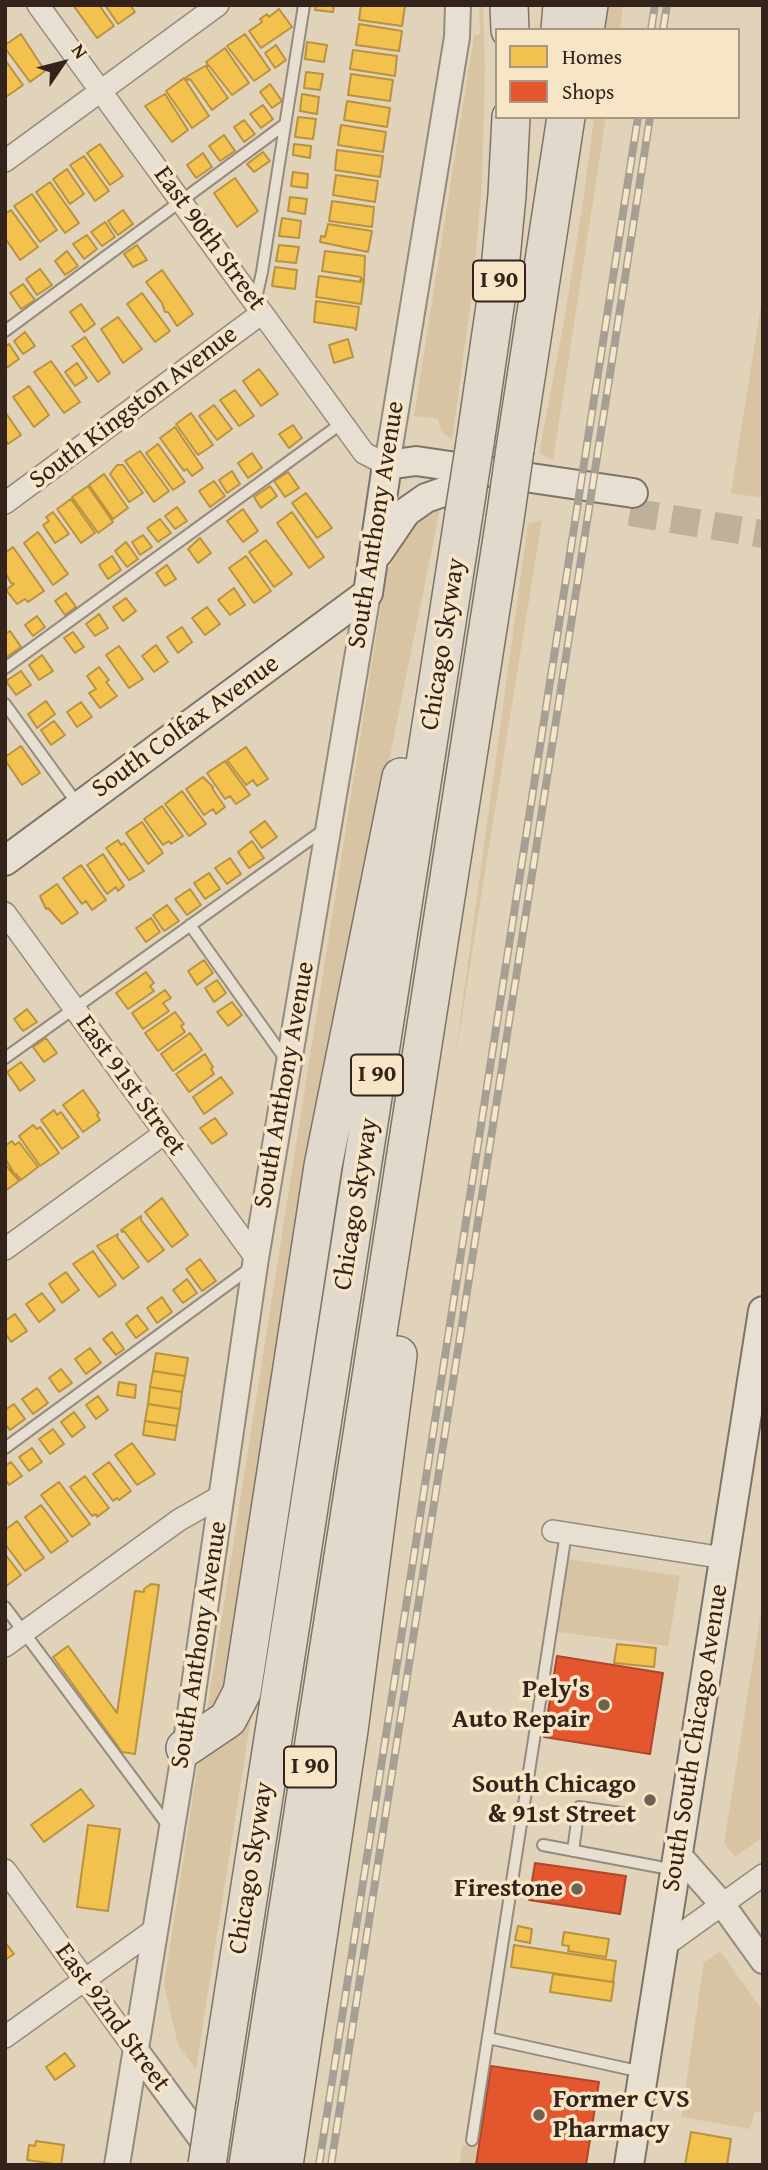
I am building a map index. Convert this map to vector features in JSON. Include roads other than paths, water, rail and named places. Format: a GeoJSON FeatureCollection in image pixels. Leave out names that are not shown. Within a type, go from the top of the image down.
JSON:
{"type":"FeatureCollection","features":[{"type":"Feature","properties":{"kind":"highway"},"geometry":{"type":"LineString","coordinates":[[509,5],[509,28]]}},
{"type":"Feature","properties":{"kind":"highway"},"geometry":{"type":"LineString","coordinates":[[551,5],[555,28]]}},
{"type":"Feature","properties":{"kind":"highway"},"geometry":{"type":"LineString","coordinates":[[556,28],[570,5]]}},
{"type":"Feature","properties":{"kind":"highway"},"geometry":{"type":"LineString","coordinates":[[578,5],[581,28]]}},
{"type":"Feature","properties":{"kind":"highway"},"geometry":{"type":"LineString","coordinates":[[581,28],[587,5]]}},
{"type":"Feature","properties":{"kind":"highway","name":"Chicago Skyway"},"geometry":{"type":"LineString","coordinates":[[207,2165],[446,633],[463,499],[475,443],[499,279],[508,195],[511,119]]}},
{"type":"Feature","properties":{"kind":"highway","name":"I 90"},"geometry":{"type":"LineString","coordinates":[[546,250],[558,184],[557,119]]}},
{"type":"Feature","properties":{"kind":"highway","name":"I 90"},"geometry":{"type":"LineString","coordinates":[[546,250],[557,119]]}},
{"type":"Feature","properties":{"kind":"highway","name":"Chicago Skyway"},"geometry":{"type":"LineString","coordinates":[[249,2155],[546,250]]}},
{"type":"Feature","properties":{"kind":"highway"},"geometry":{"type":"LineString","coordinates":[[185,1748],[228,1719],[242,1692],[323,1166],[398,787],[446,633]]}},
{"type":"Feature","properties":{"kind":"highway"},"geometry":{"type":"LineString","coordinates":[[284,2165],[349,1730],[428,1147],[434,975]]}},
{"type":"Feature","properties":{"kind":"main road"},"geometry":{"type":"LineString","coordinates":[[372,561],[406,512],[426,498],[632,503],[416,461],[387,465]]}},
{"type":"Feature","properties":{"kind":"main road"},"geometry":{"type":"LineString","coordinates":[[387,465],[463,499]]}},
{"type":"Feature","properties":{"kind":"main road","name":"South Anthony Avenue"},"geometry":{"type":"LineString","coordinates":[[368,593],[387,465]]}},
{"type":"Feature","properties":{"kind":"main road","name":"South Colfax Avenue"},"geometry":{"type":"LineString","coordinates":[[5,861],[368,593]]}},
{"type":"Feature","properties":{"kind":"main road","name":"South South Chicago Avenue"},"geometry":{"type":"LineString","coordinates":[[629,2165],[763,1311]]}},
{"type":"Feature","properties":{"kind":"street","name":"East 90th Street"},"geometry":{"type":"LineString","coordinates":[[38,5],[364,453],[387,465]]}},
{"type":"Feature","properties":{"kind":"street"},"geometry":{"type":"LineString","coordinates":[[5,161],[218,5]]}},
{"type":"Feature","properties":{"kind":"street","name":"South Anthony Avenue"},"geometry":{"type":"LineString","coordinates":[[387,465],[455,50],[458,5]]}},
{"type":"Feature","properties":{"kind":"street","name":"South Kingston Avenue"},"geometry":{"type":"LineString","coordinates":[[5,503],[258,308]]}},
{"type":"Feature","properties":{"kind":"street","name":"South Anthony Avenue"},"geometry":{"type":"LineString","coordinates":[[117,2165],[185,1748],[256,1261],[368,593]]}},
{"type":"Feature","properties":{"kind":"street","name":"East 91st Street"},"geometry":{"type":"LineString","coordinates":[[5,914],[256,1261]]}},
{"type":"Feature","properties":{"kind":"street"},"geometry":{"type":"LineString","coordinates":[[5,1249],[165,1133]]}},
{"type":"Feature","properties":{"kind":"street"},"geometry":{"type":"LineString","coordinates":[[5,1646],[179,1520],[223,1496]]}},
{"type":"Feature","properties":{"kind":"street"},"geometry":{"type":"LineString","coordinates":[[560,1532],[724,1558]]}},
{"type":"Feature","properties":{"kind":"street"},"geometry":{"type":"LineString","coordinates":[[676,1861],[722,1904],[763,1961]]}},
{"type":"Feature","properties":{"kind":"street","name":"East 92nd Street"},"geometry":{"type":"LineString","coordinates":[[5,1870],[220,2165]]}},
{"type":"Feature","properties":{"kind":"street"},"geometry":{"type":"LineString","coordinates":[[663,1947],[763,1875]]}},
{"type":"Feature","properties":{"kind":"street"},"geometry":{"type":"LineString","coordinates":[[5,2037],[154,1930]]}},
{"type":"Feature","properties":{"kind":"lane"},"geometry":{"type":"LineString","coordinates":[[258,308],[304,5]]}},
{"type":"Feature","properties":{"kind":"lane"},"geometry":{"type":"LineString","coordinates":[[5,331],[284,125]]}},
{"type":"Feature","properties":{"kind":"lane"},"geometry":{"type":"LineString","coordinates":[[5,668],[342,423]]}},
{"type":"Feature","properties":{"kind":"lane"},"geometry":{"type":"LineString","coordinates":[[5,704],[79,806]]}},
{"type":"Feature","properties":{"kind":"lane"},"geometry":{"type":"LineString","coordinates":[[5,1058],[328,826]]}},
{"type":"Feature","properties":{"kind":"lane"},"geometry":{"type":"LineString","coordinates":[[190,925],[288,1064]]}},
{"type":"Feature","properties":{"kind":"lane"},"geometry":{"type":"LineString","coordinates":[[5,1448],[256,1261]]}},
{"type":"Feature","properties":{"kind":"lane"},"geometry":{"type":"LineString","coordinates":[[472,2140],[560,1532]]}},
{"type":"Feature","properties":{"kind":"lane"},"geometry":{"type":"LineString","coordinates":[[5,1607],[171,1830]]}},
{"type":"Feature","properties":{"kind":"lane"},"geometry":{"type":"LineString","coordinates":[[573,1851],[579,1807],[628,1814]]}},
{"type":"Feature","properties":{"kind":"lane"},"geometry":{"type":"LineString","coordinates":[[543,1845],[573,1851],[676,1861]]}},
{"type":"Feature","properties":{"kind":"lane"},"geometry":{"type":"LineString","coordinates":[[488,2038],[644,2072]]}},
{"type":"Feature","properties":{"kind":"tunnel"},"geometry":{"type":"LineString","coordinates":[[630,512],[763,534]]}},
{"type":"Feature","properties":{"kind":"railway"},"geometry":{"type":"LineString","coordinates":[[651,28],[655,5]]}},
{"type":"Feature","properties":{"kind":"railway"},"geometry":{"type":"LineString","coordinates":[[663,28],[667,5]]}},
{"type":"Feature","properties":{"kind":"railway"},"geometry":{"type":"LineString","coordinates":[[319,2165],[638,119]]}},
{"type":"Feature","properties":{"kind":"railway"},"geometry":{"type":"LineString","coordinates":[[331,2165],[650,119]]}},
{"type":"Feature","properties":{"kind":"place","name":"Pely's Auto Repair"},"geometry":{"type":"Point","coordinates":[604,1705]}},
{"type":"Feature","properties":{"kind":"place","name":"South Chicago & 91st Street"},"geometry":{"type":"Point","coordinates":[650,1800]}},
{"type":"Feature","properties":{"kind":"place","name":"Firestone"},"geometry":{"type":"Point","coordinates":[577,1889]}},
{"type":"Feature","properties":{"kind":"place","name":"Former CVS Pharmacy"},"geometry":{"type":"Point","coordinates":[539,2115]}}]}
